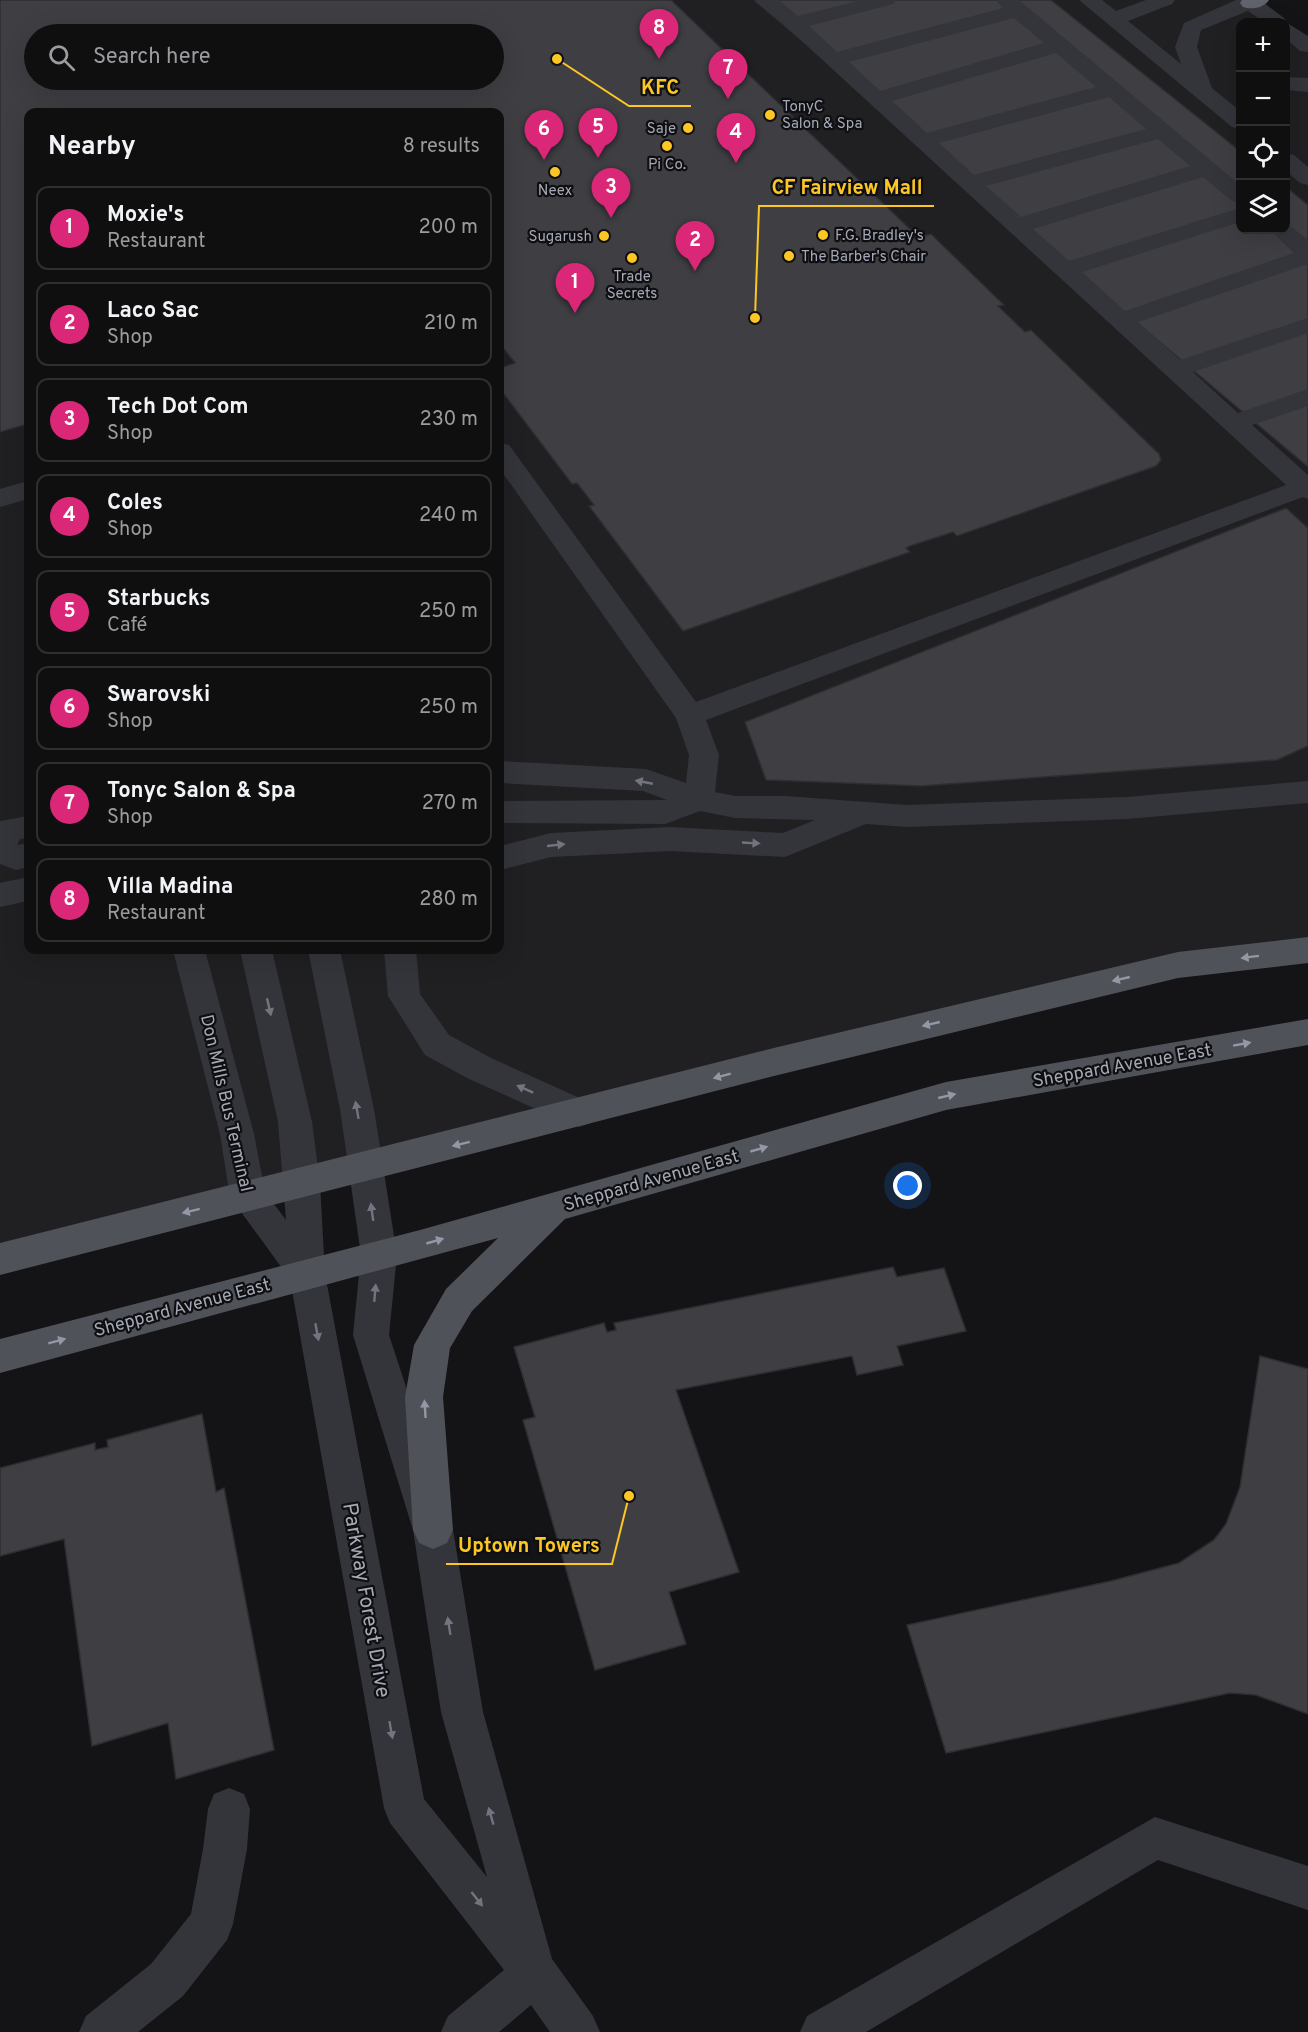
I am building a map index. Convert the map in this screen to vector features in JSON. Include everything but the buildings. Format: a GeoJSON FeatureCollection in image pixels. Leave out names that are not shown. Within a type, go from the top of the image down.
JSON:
{"type":"FeatureCollection","features":[{"type":"Feature","properties":{"kind":"main road"},"geometry":{"type":"LineString","coordinates":[[0,1259],[366,1168],[778,1061],[1178,966],[1308,950]]}},
{"type":"Feature","properties":{"kind":"main road","name":"Sheppard Avenue East"},"geometry":{"type":"LineString","coordinates":[[0,1356],[379,1255],[946,1096],[1308,1032]]}},
{"type":"Feature","properties":{"kind":"main road"},"geometry":{"type":"LineString","coordinates":[[433,1530],[424,1398],[432,1345],[459,1300],[553,1207]]}},
{"type":"Feature","properties":{"kind":"street"},"geometry":{"type":"LineString","coordinates":[[690,715],[1307,487],[767,0]]}},
{"type":"Feature","properties":{"kind":"street"},"geometry":{"type":"LineString","coordinates":[[793,24],[886,0]]}},
{"type":"Feature","properties":{"kind":"street"},"geometry":{"type":"LineString","coordinates":[[1089,0],[1236,119]]}},
{"type":"Feature","properties":{"kind":"street"},"geometry":{"type":"LineString","coordinates":[[1114,19],[1165,0]]}},
{"type":"Feature","properties":{"kind":"street"},"geometry":{"type":"LineString","coordinates":[[1201,88],[1186,47],[1191,27],[1252,1],[1271,18]]}},
{"type":"Feature","properties":{"kind":"street"},"geometry":{"type":"LineString","coordinates":[[834,60],[1012,5],[1236,193]]}},
{"type":"Feature","properties":{"kind":"street"},"geometry":{"type":"LineString","coordinates":[[1290,32],[1308,46]]}},
{"type":"Feature","properties":{"kind":"street"},"geometry":{"type":"LineString","coordinates":[[877,99],[1060,45]]}},
{"type":"Feature","properties":{"kind":"street"},"geometry":{"type":"LineString","coordinates":[[1290,84],[1308,85]]}},
{"type":"Feature","properties":{"kind":"street"},"geometry":{"type":"LineString","coordinates":[[922,141],[1113,89]]}},
{"type":"Feature","properties":{"kind":"street"},"geometry":{"type":"LineString","coordinates":[[970,183],[1163,131]]}},
{"type":"Feature","properties":{"kind":"street"},"geometry":{"type":"LineString","coordinates":[[1290,163],[1308,178]]}},
{"type":"Feature","properties":{"kind":"street"},"geometry":{"type":"LineString","coordinates":[[1017,226],[1207,168]]}},
{"type":"Feature","properties":{"kind":"street"},"geometry":{"type":"LineString","coordinates":[[1065,270],[1236,216]]}},
{"type":"Feature","properties":{"kind":"street"},"geometry":{"type":"LineString","coordinates":[[1121,320],[1308,254],[1286,234]]}},
{"type":"Feature","properties":{"kind":"street"},"geometry":{"type":"LineString","coordinates":[[1176,370],[1308,325]]}},
{"type":"Feature","properties":{"kind":"street"},"geometry":{"type":"LineString","coordinates":[[1234,423],[1308,398]]}},
{"type":"Feature","properties":{"kind":"street"},"geometry":{"type":"LineString","coordinates":[[504,457],[690,715],[704,755],[699,800]]}},
{"type":"Feature","properties":{"kind":"street"},"geometry":{"type":"LineString","coordinates":[[0,498],[24,491]]}},
{"type":"Feature","properties":{"kind":"street"},"geometry":{"type":"LineString","coordinates":[[504,772],[646,780],[699,800],[735,807],[785,807],[907,816],[1127,808],[1308,792]]}},
{"type":"Feature","properties":{"kind":"street"},"geometry":{"type":"LineString","coordinates":[[504,812],[665,813],[699,800]]}},
{"type":"Feature","properties":{"kind":"street"},"geometry":{"type":"LineString","coordinates":[[504,857],[551,844],[670,839],[785,844],[861,814]]}},
{"type":"Feature","properties":{"kind":"street"},"geometry":{"type":"LineString","coordinates":[[24,827],[10,829],[0,850],[16,858],[24,856]]}},
{"type":"Feature","properties":{"kind":"street"},"geometry":{"type":"LineString","coordinates":[[0,895],[24,891]]}},
{"type":"Feature","properties":{"kind":"street","name":"Don Mills Bus Terminal"},"geometry":{"type":"LineString","coordinates":[[190,954],[237,1134],[248,1197],[307,1274]]}},
{"type":"Feature","properties":{"kind":"street","name":"Parkway Forest Drive"},"geometry":{"type":"LineString","coordinates":[[257,954],[295,1122],[302,1183],[307,1274],[405,1808],[535,1973],[577,2032]]}},
{"type":"Feature","properties":{"kind":"street","name":"Parkway Forest Drive"},"geometry":{"type":"LineString","coordinates":[[325,954],[357,1109],[379,1255],[371,1335],[433,1530],[462,1712],[535,1973]]}},
{"type":"Feature","properties":{"kind":"street"},"geometry":{"type":"LineString","coordinates":[[400,954],[404,996],[437,1045],[479,1068],[579,1113]]}},
{"type":"Feature","properties":{"kind":"street"},"geometry":{"type":"LineString","coordinates":[[102,2032],[167,1980],[211,1924],[225,1849],[229,1809]]}},
{"type":"Feature","properties":{"kind":"street"},"geometry":{"type":"LineString","coordinates":[[823,2032],[1155,1838],[1308,1888]]}},
{"type":"Feature","properties":{"kind":"street"},"geometry":{"type":"LineString","coordinates":[[464,2032],[535,1973]]}},
{"type":"Feature","properties":{"kind":"shaded area"},"geometry":{"type":"Polygon","coordinates":[[[0,0],[1246,0],[1271,18],[1236,18],[1236,234],[1290,234],[1290,32],[1308,46],[1308,950],[1178,965],[0,1259],[0,0]]]}},
{"type":"Feature","properties":{"kind":"place","name":"KFC"},"geometry":{"type":"Point","coordinates":[557,59]}},
{"type":"Feature","properties":{"kind":"place","name":"Villa Madina"},"geometry":{"type":"Point","coordinates":[659,59]}},
{"type":"Feature","properties":{"kind":"place","name":"Tonyc Salon & Spa"},"geometry":{"type":"Point","coordinates":[728,99]}},
{"type":"Feature","properties":{"kind":"place","name":"TonyC Salon & Spa"},"geometry":{"type":"Point","coordinates":[770,115]}},
{"type":"Feature","properties":{"kind":"place","name":"Saje"},"geometry":{"type":"Point","coordinates":[688,128]}},
{"type":"Feature","properties":{"kind":"place","name":"Pi Co."},"geometry":{"type":"Point","coordinates":[667,146]}},
{"type":"Feature","properties":{"kind":"place","name":"Starbucks"},"geometry":{"type":"Point","coordinates":[598,158]}},
{"type":"Feature","properties":{"kind":"place","name":"Swarovski"},"geometry":{"type":"Point","coordinates":[544,160]}},
{"type":"Feature","properties":{"kind":"place","name":"Coles"},"geometry":{"type":"Point","coordinates":[736,163]}},
{"type":"Feature","properties":{"kind":"place","name":"Neex"},"geometry":{"type":"Point","coordinates":[555,172]}},
{"type":"Feature","properties":{"kind":"place","name":"Tech Dot Com"},"geometry":{"type":"Point","coordinates":[611,218]}},
{"type":"Feature","properties":{"kind":"place","name":"F.G. Bradley's"},"geometry":{"type":"Point","coordinates":[823,235]}},
{"type":"Feature","properties":{"kind":"place","name":"Sugarush"},"geometry":{"type":"Point","coordinates":[604,236]}},
{"type":"Feature","properties":{"kind":"place","name":"The Barber's Chair"},"geometry":{"type":"Point","coordinates":[789,256]}},
{"type":"Feature","properties":{"kind":"place","name":"Trade Secrets"},"geometry":{"type":"Point","coordinates":[632,258]}},
{"type":"Feature","properties":{"kind":"place","name":"Laco Sac"},"geometry":{"type":"Point","coordinates":[695,271]}},
{"type":"Feature","properties":{"kind":"place","name":"Moxie's"},"geometry":{"type":"Point","coordinates":[575,313]}},
{"type":"Feature","properties":{"kind":"place","name":"CF Fairview Mall"},"geometry":{"type":"Point","coordinates":[755,318]}},
{"type":"Feature","properties":{"kind":"place","name":"Uptown Towers"},"geometry":{"type":"Point","coordinates":[629,1496]}}]}
